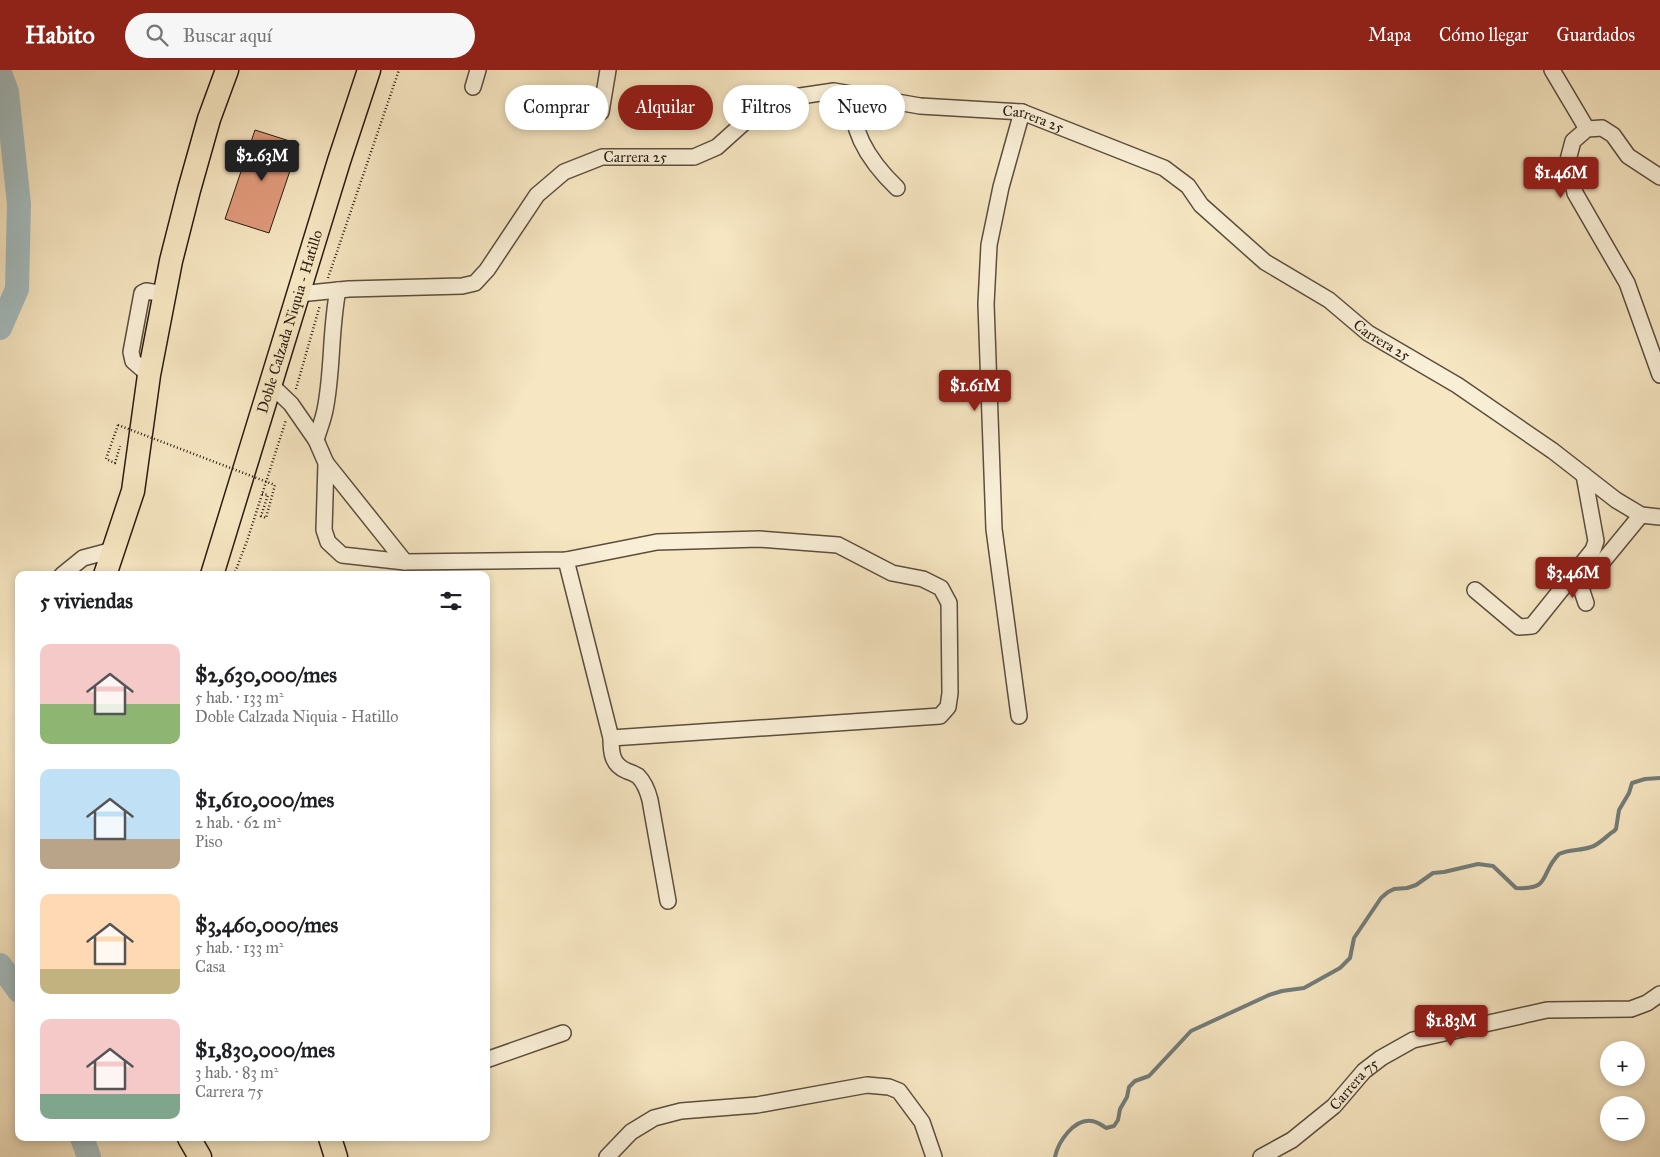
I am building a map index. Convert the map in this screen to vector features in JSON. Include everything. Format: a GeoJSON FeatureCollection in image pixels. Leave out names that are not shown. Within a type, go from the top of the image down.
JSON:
{"type":"FeatureCollection","features":[{"type":"Feature","properties":{"kind":"highway"},"geometry":{"type":"LineString","coordinates":[[105,571],[133,491],[149,375],[189,190],[209,120],[227,70]]}},
{"type":"Feature","properties":{"kind":"highway"},"geometry":{"type":"LineString","coordinates":[[352,70],[355,76],[358,101]]}},
{"type":"Feature","properties":{"kind":"highway","name":"Doble Calzada Niquia - Hatillo"},"geometry":{"type":"LineString","coordinates":[[213,571],[369,70]]}},
{"type":"Feature","properties":{"kind":"highway"},"geometry":{"type":"LineString","coordinates":[[191,1141],[200,1157]]}},
{"type":"Feature","properties":{"kind":"highway"},"geometry":{"type":"LineString","coordinates":[[331,1141],[336,1157]]}},
{"type":"Feature","properties":{"kind":"street"},"geometry":{"type":"LineString","coordinates":[[473,87],[478,70]]}},
{"type":"Feature","properties":{"kind":"street"},"geometry":{"type":"LineString","coordinates":[[606,85],[608,70]]}},
{"type":"Feature","properties":{"kind":"street"},"geometry":{"type":"LineString","coordinates":[[1552,70],[1588,129]]}},
{"type":"Feature","properties":{"kind":"street","name":"Carrera 25"},"geometry":{"type":"LineString","coordinates":[[299,294],[474,284],[487,270],[537,195],[564,172],[602,157],[694,158],[717,147],[757,111],[780,99],[819,94]]}},
{"type":"Feature","properties":{"kind":"street","name":"Carrera 25"},"geometry":{"type":"LineString","coordinates":[[905,104],[1022,112],[1164,168],[1188,186],[1201,205],[1264,262],[1329,300],[1368,333],[1457,385],[1553,451],[1616,500],[1641,515]]}},
{"type":"Feature","properties":{"kind":"street"},"geometry":{"type":"LineString","coordinates":[[1019,716],[994,529],[986,304],[989,245],[1001,187],[1022,112]]}},
{"type":"Feature","properties":{"kind":"street"},"geometry":{"type":"LineString","coordinates":[[1660,177],[1628,156],[1613,135],[1602,128],[1588,129],[1573,141],[1568,160],[1575,193],[1627,284],[1660,375]]}},
{"type":"Feature","properties":{"kind":"street"},"geometry":{"type":"LineString","coordinates":[[858,130],[868,155],[879,170],[897,188]]}},
{"type":"Feature","properties":{"kind":"street"},"geometry":{"type":"LineString","coordinates":[[316,440],[325,411],[329,384],[334,311],[331,291]]}},
{"type":"Feature","properties":{"kind":"street"},"geometry":{"type":"LineString","coordinates":[[270,384],[291,404],[316,440],[326,463],[405,562]]}},
{"type":"Feature","properties":{"kind":"street"},"geometry":{"type":"LineString","coordinates":[[326,463],[324,530],[328,542],[342,555],[405,562],[566,560],[657,542],[759,539],[838,545],[892,573],[923,579],[941,588],[949,603],[950,692],[948,707],[940,716],[612,738]]}},
{"type":"Feature","properties":{"kind":"street"},"geometry":{"type":"LineString","coordinates":[[1474,590],[1519,627],[1532,626],[1594,550],[1596,541],[1584,475]]}},
{"type":"Feature","properties":{"kind":"street"},"geometry":{"type":"LineString","coordinates":[[1586,603],[1582,588],[1641,515],[1660,517]]}},
{"type":"Feature","properties":{"kind":"street"},"geometry":{"type":"LineString","coordinates":[[67,571],[82,558],[113,550]]}},
{"type":"Feature","properties":{"kind":"street"},"geometry":{"type":"LineString","coordinates":[[566,560],[612,738],[611,751],[614,762],[624,770],[637,775],[646,788],[650,800],[668,901]]}},
{"type":"Feature","properties":{"kind":"street","name":"Carrera 75"},"geometry":{"type":"LineString","coordinates":[[1261,1157],[1292,1140],[1334,1106],[1364,1071],[1381,1058],[1413,1040],[1547,1010],[1631,1009],[1647,1003],[1660,994]]}},
{"type":"Feature","properties":{"kind":"street"},"geometry":{"type":"LineString","coordinates":[[490,1059],[563,1033]]}},
{"type":"Feature","properties":{"kind":"street"},"geometry":{"type":"LineString","coordinates":[[606,1157],[631,1132],[654,1118],[681,1111],[757,1105],[867,1085],[889,1087],[899,1091],[922,1122],[934,1157]]}},
{"type":"Feature","properties":{"kind":"path"},"geometry":{"type":"LineString","coordinates":[[235,571],[331,291],[399,70]]}},
{"type":"Feature","properties":{"kind":"path"},"geometry":{"type":"LineString","coordinates":[[121,444],[114,463],[106,459],[118,425],[275,486],[266,518],[261,516],[268,495],[262,494]]}},
{"type":"Feature","properties":{"kind":"building"},"geometry":{"type":"Polygon","coordinates":[[[255,130],[299,144],[269,233],[225,219],[255,130]]]}},
{"type":"Feature","properties":{"kind":"waterway"},"geometry":{"type":"LineString","coordinates":[[0,73],[7,92],[19,204],[17,289],[0,328]]}},
{"type":"Feature","properties":{"kind":"waterway"},"geometry":{"type":"LineString","coordinates":[[1055,1157],[1063,1138],[1079,1123],[1092,1121],[1106,1128],[1114,1126],[1127,1097],[1129,1087],[1135,1081],[1149,1076],[1191,1031],[1269,995],[1304,988],[1340,968],[1350,958],[1354,938],[1381,898],[1388,892],[1416,885],[1433,873],[1478,864],[1493,866],[1516,888],[1535,886],[1544,879],[1553,861],[1559,854],[1594,846],[1616,829],[1619,810],[1629,793],[1632,783],[1645,779],[1660,778]]}},
{"type":"Feature","properties":{"kind":"waterway"},"geometry":{"type":"LineString","coordinates":[[0,965],[15,986]]}},
{"type":"Feature","properties":{"kind":"waterway"},"geometry":{"type":"LineString","coordinates":[[83,1141],[89,1157]]}}]}
